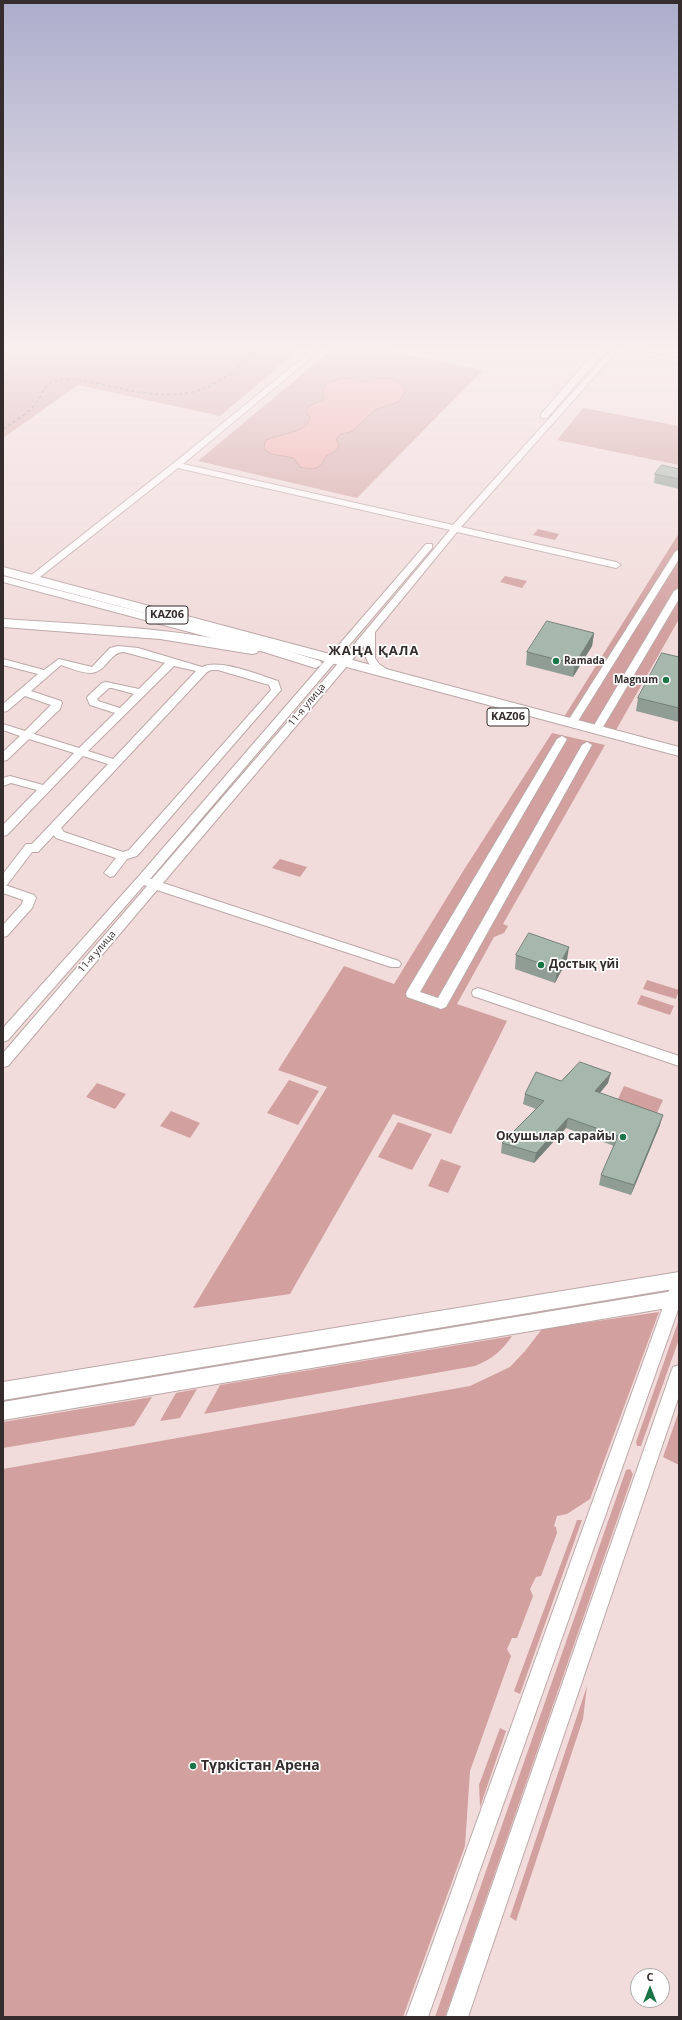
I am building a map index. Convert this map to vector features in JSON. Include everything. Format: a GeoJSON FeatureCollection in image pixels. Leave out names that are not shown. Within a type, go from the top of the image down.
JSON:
{"type":"FeatureCollection","features":[{"type":"Feature","properties":{"kind":"highway","name":"KАZ06"},"geometry":{"type":"LineString","coordinates":[[3,571],[679,764]]}},
{"type":"Feature","properties":{"kind":"highway","name":"KАZ06"},"geometry":{"type":"LineString","coordinates":[[3,623],[190,638],[389,674],[679,752]]}},
{"type":"Feature","properties":{"kind":"main road","name":"KАZ06"},"geometry":{"type":"LineString","coordinates":[[3,579],[260,647],[331,664]]}},
{"type":"Feature","properties":{"kind":"main road"},"geometry":{"type":"LineString","coordinates":[[3,1392],[679,1280]]}},
{"type":"Feature","properties":{"kind":"main road"},"geometry":{"type":"LineString","coordinates":[[3,1411],[678,1294]]}},
{"type":"Feature","properties":{"kind":"street"},"geometry":{"type":"LineString","coordinates":[[32,579],[201,445]]}},
{"type":"Feature","properties":{"kind":"street","name":"11-я улица"},"geometry":{"type":"LineString","coordinates":[[3,1037],[450,529],[528,445]]}},
{"type":"Feature","properties":{"kind":"street","name":"11-я улица"},"geometry":{"type":"LineString","coordinates":[[3,1062],[154,885],[331,664],[370,631],[515,448]]}},
{"type":"Feature","properties":{"kind":"street"},"geometry":{"type":"LineString","coordinates":[[176,466],[450,529],[616,565]]}},
{"type":"Feature","properties":{"kind":"street"},"geometry":{"type":"LineString","coordinates":[[573,721],[679,552]]}},
{"type":"Feature","properties":{"kind":"street"},"geometry":{"type":"LineString","coordinates":[[598,727],[679,591]]}},
{"type":"Feature","properties":{"kind":"street"},"geometry":{"type":"LineString","coordinates":[[370,631],[368,649],[370,660],[376,667],[389,674]]}},
{"type":"Feature","properties":{"kind":"street"},"geometry":{"type":"LineString","coordinates":[[4,707],[25,692],[59,662],[89,670],[95,669],[114,650],[119,649],[128,649],[203,670]]}},
{"type":"Feature","properties":{"kind":"street"},"geometry":{"type":"LineString","coordinates":[[3,662],[45,673]]}},
{"type":"Feature","properties":{"kind":"street"},"geometry":{"type":"LineString","coordinates":[[3,832],[81,752],[142,694],[172,662]]}},
{"type":"Feature","properties":{"kind":"street"},"geometry":{"type":"LineString","coordinates":[[3,882],[32,848],[186,691],[203,670],[209,667],[219,667],[274,683],[276,690],[133,853],[123,856],[60,835],[54,827]]}},
{"type":"Feature","properties":{"kind":"street"},"geometry":{"type":"LineString","coordinates":[[123,712],[94,703],[92,698],[106,685],[112,685],[142,694]]}},
{"type":"Feature","properties":{"kind":"street"},"geometry":{"type":"LineString","coordinates":[[3,758],[56,707],[57,703],[25,692]]}},
{"type":"Feature","properties":{"kind":"street"},"geometry":{"type":"LineString","coordinates":[[3,727],[114,763]]}},
{"type":"Feature","properties":{"kind":"street"},"geometry":{"type":"LineString","coordinates":[[562,739],[412,994],[441,1004],[587,745]]}},
{"type":"Feature","properties":{"kind":"street"},"geometry":{"type":"LineString","coordinates":[[3,783],[10,779],[45,789]]}},
{"type":"Feature","properties":{"kind":"street"},"geometry":{"type":"LineString","coordinates":[[3,816],[15,820]]}},
{"type":"Feature","properties":{"kind":"street"},"geometry":{"type":"LineString","coordinates":[[110,873],[123,856]]}},
{"type":"Feature","properties":{"kind":"street"},"geometry":{"type":"LineString","coordinates":[[142,880],[395,964]]}},
{"type":"Feature","properties":{"kind":"street"},"geometry":{"type":"LineString","coordinates":[[3,889],[30,898],[28,905],[3,933]]}},
{"type":"Feature","properties":{"kind":"street"},"geometry":{"type":"LineString","coordinates":[[478,993],[679,1061]]}},
{"type":"Feature","properties":{"kind":"street"},"geometry":{"type":"LineString","coordinates":[[417,2017],[678,1294]]}},
{"type":"Feature","properties":{"kind":"street"},"geometry":{"type":"LineString","coordinates":[[457,2017],[679,1372]]}},
{"type":"Feature","properties":{"kind":"shaded area"},"geometry":{"type":"Polygon","coordinates":[[[217,445],[409,445],[357,498],[198,461],[217,445]]]}},
{"type":"Feature","properties":{"kind":"shaded area"},"geometry":{"type":"Polygon","coordinates":[[[264,445],[339,445],[334,452],[325,457],[319,467],[313,469],[300,467],[294,458],[271,454],[264,449],[264,445]]]}},
{"type":"Feature","properties":{"kind":"shaded area"},"geometry":{"type":"Polygon","coordinates":[[[583,445],[679,445],[679,465],[583,445]]]}},
{"type":"Feature","properties":{"kind":"shaded area"},"geometry":{"type":"Polygon","coordinates":[[[538,529],[559,534],[555,540],[533,535],[538,529]]]}},
{"type":"Feature","properties":{"kind":"shaded area"},"geometry":{"type":"Polygon","coordinates":[[[679,533],[679,619],[616,730],[564,717],[679,533]]]}},
{"type":"Feature","properties":{"kind":"shaded area"},"geometry":{"type":"Polygon","coordinates":[[[505,576],[527,581],[522,588],[500,582],[505,576]]]}},
{"type":"Feature","properties":{"kind":"shaded area"},"geometry":{"type":"Polygon","coordinates":[[[552,733],[605,745],[503,924],[508,926],[504,933],[494,937],[457,1004],[507,1021],[451,1134],[393,1114],[290,1294],[193,1308],[327,1087],[278,1070],[344,966],[394,984],[465,868],[552,733]]]}},
{"type":"Feature","properties":{"kind":"shaded area"},"geometry":{"type":"Polygon","coordinates":[[[280,859],[307,867],[300,877],[272,868],[280,859]]]}},
{"type":"Feature","properties":{"kind":"shaded area"},"geometry":{"type":"Polygon","coordinates":[[[647,980],[679,990],[676,999],[643,989],[647,980]]]}},
{"type":"Feature","properties":{"kind":"shaded area"},"geometry":{"type":"Polygon","coordinates":[[[641,995],[674,1006],[670,1015],[637,1004],[641,995]]]}},
{"type":"Feature","properties":{"kind":"shaded area"},"geometry":{"type":"Polygon","coordinates":[[[289,1080],[319,1091],[298,1125],[267,1113],[289,1080]]]}},
{"type":"Feature","properties":{"kind":"shaded area"},"geometry":{"type":"Polygon","coordinates":[[[97,1083],[126,1094],[115,1109],[86,1097],[97,1083]]]}},
{"type":"Feature","properties":{"kind":"shaded area"},"geometry":{"type":"Polygon","coordinates":[[[624,1086],[663,1100],[656,1115],[617,1101],[624,1086]]]}},
{"type":"Feature","properties":{"kind":"shaded area"},"geometry":{"type":"Polygon","coordinates":[[[171,1111],[200,1123],[190,1138],[160,1126],[171,1111]]]}},
{"type":"Feature","properties":{"kind":"shaded area"},"geometry":{"type":"Polygon","coordinates":[[[398,1122],[432,1134],[412,1170],[378,1157],[398,1122]]]}},
{"type":"Feature","properties":{"kind":"shaded area"},"geometry":{"type":"Polygon","coordinates":[[[441,1159],[461,1166],[448,1193],[428,1186],[441,1159]]]}},
{"type":"Feature","properties":{"kind":"shaded area"},"geometry":{"type":"Polygon","coordinates":[[[659,1312],[590,1499],[567,1514],[557,1516],[554,1526],[556,1527],[557,1533],[541,1576],[536,1577],[530,1589],[533,1596],[517,1638],[512,1638],[507,1649],[511,1656],[470,1771],[465,1846],[403,2017],[3,2017],[3,1469],[470,1386],[510,1367],[542,1329],[659,1312]]]}},
{"type":"Feature","properties":{"kind":"shaded area"},"geometry":{"type":"Polygon","coordinates":[[[679,1319],[679,1339],[641,1446],[637,1446],[636,1442],[679,1319]]]}},
{"type":"Feature","properties":{"kind":"shaded area"},"geometry":{"type":"Polygon","coordinates":[[[512,1336],[496,1354],[475,1366],[204,1414],[220,1385],[512,1336]]]}},
{"type":"Feature","properties":{"kind":"shaded area"},"geometry":{"type":"Polygon","coordinates":[[[197,1389],[180,1418],[160,1421],[176,1393],[197,1389]]]}},
{"type":"Feature","properties":{"kind":"shaded area"},"geometry":{"type":"Polygon","coordinates":[[[152,1397],[134,1426],[3,1448],[3,1422],[152,1397]]]}},
{"type":"Feature","properties":{"kind":"shaded area"},"geometry":{"type":"Polygon","coordinates":[[[679,1411],[679,1465],[663,1457],[679,1411]]]}},
{"type":"Feature","properties":{"kind":"shaded area"},"geometry":{"type":"Polygon","coordinates":[[[630,1469],[633,1474],[445,2017],[435,2017],[626,1470],[630,1469]]]}},
{"type":"Feature","properties":{"kind":"shaded area"},"geometry":{"type":"Polygon","coordinates":[[[577,1520],[582,1520],[520,1694],[514,1691],[577,1520]]]}},
{"type":"Feature","properties":{"kind":"shaded area"},"geometry":{"type":"Polygon","coordinates":[[[587,1686],[583,1719],[516,1921],[510,1917],[587,1686]]]}},
{"type":"Feature","properties":{"kind":"shaded area"},"geometry":{"type":"Polygon","coordinates":[[[500,1728],[506,1731],[480,1807],[479,1785],[500,1728]]]}},
{"type":"Feature","properties":{"kind":"building"},"geometry":{"type":"Polygon","coordinates":[[[662,465],[679,469],[679,479],[655,474],[662,465]]]}},
{"type":"Feature","properties":{"kind":"building"},"geometry":{"type":"Polygon","coordinates":[[[547,621],[594,633],[575,664],[527,652],[547,621]]]}},
{"type":"Feature","properties":{"kind":"building"},"geometry":{"type":"Polygon","coordinates":[[[662,653],[679,657],[679,708],[638,698],[662,653]]]}},
{"type":"Feature","properties":{"kind":"building"},"geometry":{"type":"Polygon","coordinates":[[[529,933],[569,947],[557,969],[516,955],[529,933]]]}},
{"type":"Feature","properties":{"kind":"building","name":"Оқушылар сарайы"},"geometry":{"type":"Polygon","coordinates":[[[580,1062],[611,1073],[595,1091],[663,1115],[634,1185],[601,1175],[618,1136],[568,1118],[536,1153],[502,1143],[544,1101],[525,1094],[536,1072],[561,1081],[580,1062]]]}},
{"type":"Feature","properties":{"kind":"place","name":"Ramada"},"geometry":{"type":"Point","coordinates":[556,661]}},
{"type":"Feature","properties":{"kind":"place","name":"Magnum"},"geometry":{"type":"Point","coordinates":[666,680]}},
{"type":"Feature","properties":{"kind":"place","name":"Достық үйі"},"geometry":{"type":"Point","coordinates":[541,965]}},
{"type":"Feature","properties":{"kind":"place","name":"Оқушылар сарайы"},"geometry":{"type":"Point","coordinates":[623,1137]}},
{"type":"Feature","properties":{"kind":"place","name":"Түркістан Арена"},"geometry":{"type":"Point","coordinates":[193,1766]}},
{"type":"Feature","properties":{"kind":"district","name":"ЖАҢА ҚАЛА"},"geometry":{"type":"Point","coordinates":[374,651]}}]}
